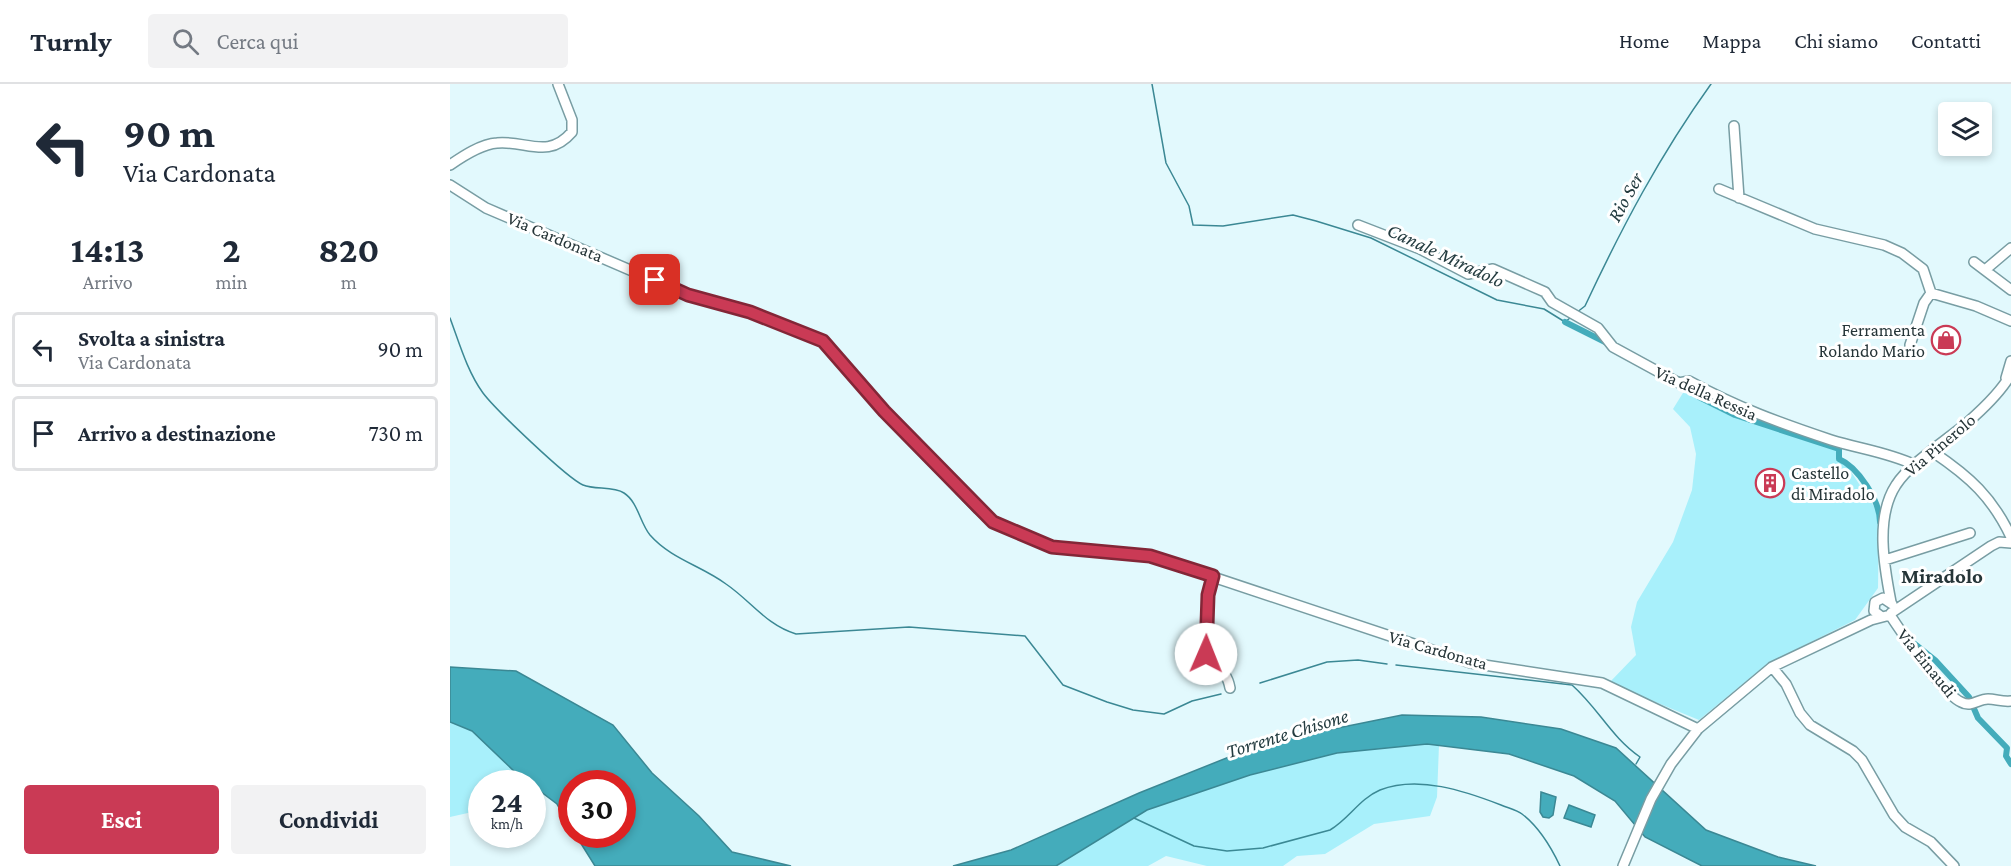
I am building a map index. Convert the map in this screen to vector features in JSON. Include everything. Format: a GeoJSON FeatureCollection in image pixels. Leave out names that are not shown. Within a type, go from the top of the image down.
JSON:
{"type":"FeatureCollection","features":[{"type":"Feature","properties":{"kind":"street"},"geometry":{"type":"LineString","coordinates":[[450,165],[472,152],[496,143],[531,148],[563,142],[572,132],[572,120],[558,84]]}},
{"type":"Feature","properties":{"kind":"street"},"geometry":{"type":"LineString","coordinates":[[1734,126],[1739,198]]}},
{"type":"Feature","properties":{"kind":"street","name":"Via Cardonata"},"geometry":{"type":"LineString","coordinates":[[450,185],[486,208],[688,295],[750,312],[823,341],[884,411],[993,522],[1052,547],[1150,556],[1471,663],[1602,683],[1698,729]]}},
{"type":"Feature","properties":{"kind":"street"},"geometry":{"type":"LineString","coordinates":[[1719,189],[1815,230],[1884,245],[1902,253],[1923,269],[1930,293],[1924,303],[1911,345]]}},
{"type":"Feature","properties":{"kind":"street","name":"Via della Ressia"},"geometry":{"type":"LineString","coordinates":[[1358,225],[1420,249],[1468,274],[1493,269],[1515,277],[1545,292],[1552,302],[1598,328],[1609,343],[1678,383],[1689,381],[1768,420],[1850,445],[1878,450],[1915,465]]}},
{"type":"Feature","properties":{"kind":"street"},"geometry":{"type":"LineString","coordinates":[[1985,270],[2011,248]]}},
{"type":"Feature","properties":{"kind":"street"},"geometry":{"type":"LineString","coordinates":[[1974,262],[2011,290]]}},
{"type":"Feature","properties":{"kind":"street"},"geometry":{"type":"LineString","coordinates":[[1930,293],[1976,306],[2011,321]]}},
{"type":"Feature","properties":{"kind":"street","name":"Via Pinerolo"},"geometry":{"type":"LineString","coordinates":[[2002,386],[2011,361]]}},
{"type":"Feature","properties":{"kind":"street","name":"Via Pinerolo"},"geometry":{"type":"LineString","coordinates":[[1623,866],[1634,836],[1671,764],[1698,729],[1772,667],[1889,610],[1884,528],[1891,494],[1901,478],[1915,465],[1976,416],[2011,374]]}},
{"type":"Feature","properties":{"kind":"street"},"geometry":{"type":"LineString","coordinates":[[1933,452],[1985,492],[2011,537]]}},
{"type":"Feature","properties":{"kind":"street"},"geometry":{"type":"LineString","coordinates":[[1885,560],[1970,533]]}},
{"type":"Feature","properties":{"kind":"street"},"geometry":{"type":"LineString","coordinates":[[1877,602],[1889,610],[1907,602],[1999,542],[2011,543]]}},
{"type":"Feature","properties":{"kind":"street"},"geometry":{"type":"LineString","coordinates":[[1213,576],[1208,595],[1206,654],[1209,661],[1225,671],[1230,688]]}},
{"type":"Feature","properties":{"kind":"street","name":"Via Pinerolo"},"geometry":{"type":"LineString","coordinates":[[1858,626],[1877,602],[1887,582]]}},
{"type":"Feature","properties":{"kind":"street","name":"Via Einaudi"},"geometry":{"type":"LineString","coordinates":[[1877,602],[1874,611],[1889,610],[1924,662],[1959,702],[1973,704],[1987,699],[1998,702],[2011,701]]}},
{"type":"Feature","properties":{"kind":"street"},"geometry":{"type":"LineString","coordinates":[[1772,667],[1786,684],[1800,712],[1810,725],[1857,755],[1894,815],[1905,827],[1932,842],[1954,866]]}},
{"type":"Feature","properties":{"kind":"shaded area","name":"Castello di Miradolo"},"geometry":{"type":"Polygon","coordinates":[[[1686,388],[1739,415],[1836,449],[1879,514],[1878,588],[1855,620],[1767,664],[1699,720],[1609,683],[1636,655],[1631,627],[1637,602],[1673,542],[1692,490],[1696,454],[1690,427],[1673,409],[1686,388]]]}},
{"type":"Feature","properties":{"kind":"shaded area"},"geometry":{"type":"Polygon","coordinates":[[[450,667],[516,671],[613,725],[652,773],[699,816],[732,852],[791,866],[595,866],[584,848],[636,848],[636,770],[558,770],[558,806],[546,796],[546,770],[513,770],[472,731],[450,722],[450,667]]]}},
{"type":"Feature","properties":{"kind":"shaded area"},"geometry":{"type":"Polygon","coordinates":[[[1402,715],[1481,717],[1561,729],[1616,748],[1706,830],[1778,857],[1816,866],[1702,866],[1645,837],[1615,801],[1574,776],[1509,754],[1427,744],[1337,753],[1250,775],[1147,810],[1056,866],[953,866],[1011,850],[1139,793],[1264,743],[1402,715]]]}},
{"type":"Feature","properties":{"kind":"shaded area"},"geometry":{"type":"Polygon","coordinates":[[[450,722],[472,731],[515,770],[468,770],[468,813],[450,817],[450,722]]]}},
{"type":"Feature","properties":{"kind":"shaded area"},"geometry":{"type":"Polygon","coordinates":[[[1427,744],[1439,745],[1437,797],[1430,816],[1374,824],[1325,854],[1297,856],[1283,866],[1207,866],[1166,856],[1148,866],[1056,866],[1147,810],[1250,775],[1337,753],[1427,744]]]}},
{"type":"Feature","properties":{"kind":"shaded area"},"geometry":{"type":"Polygon","coordinates":[[[1541,792],[1556,797],[1553,815],[1549,818],[1543,817],[1540,812],[1541,792]]]}},
{"type":"Feature","properties":{"kind":"shaded area"},"geometry":{"type":"Polygon","coordinates":[[[1569,805],[1595,815],[1591,827],[1564,818],[1569,805]]]}},
{"type":"Feature","properties":{"kind":"waterway","name":"Canale Miradolo"},"geometry":{"type":"LineString","coordinates":[[1152,84],[1166,163],[1189,206],[1193,225],[1223,226],[1293,215],[1371,238],[1497,300],[1544,309],[1565,322],[1570,318]]}},
{"type":"Feature","properties":{"kind":"waterway","name":"Rio Ser"},"geometry":{"type":"LineString","coordinates":[[1576,313],[1585,306],[1613,248],[1658,165],[1711,84]]}},
{"type":"Feature","properties":{"kind":"waterway"},"geometry":{"type":"LineString","coordinates":[[450,318],[472,375],[483,393],[562,470],[583,485],[624,493],[633,502],[650,535],[658,543],[726,584],[767,619],[785,630],[796,634],[909,627],[1025,636],[1063,685],[1133,710],[1164,714],[1192,701],[1221,694]]}},
{"type":"Feature","properties":{"kind":"waterway","name":"Canale Miradolo"},"geometry":{"type":"LineString","coordinates":[[1565,322],[1611,345]]}},
{"type":"Feature","properties":{"kind":"waterway","name":"Canale Miradolo"},"geometry":{"type":"LineString","coordinates":[[1681,381],[1699,397],[1735,415],[1839,449],[1839,459],[1853,469],[1867,486],[1876,504],[1880,522]]}},
{"type":"Feature","properties":{"kind":"waterway","name":"Canale Miradolo"},"geometry":{"type":"LineString","coordinates":[[1915,644],[1935,660],[1969,697],[1978,718],[2007,748],[2006,756],[2011,764]]}},
{"type":"Feature","properties":{"kind":"waterway"},"geometry":{"type":"LineString","coordinates":[[1260,683],[1327,662],[1358,660],[1387,664]]}},
{"type":"Feature","properties":{"kind":"waterway"},"geometry":{"type":"LineString","coordinates":[[1396,665],[1572,685],[1621,741],[1640,757],[1636,764]]}},
{"type":"Feature","properties":{"kind":"waterway"},"geometry":{"type":"LineString","coordinates":[[1134,818],[1194,846],[1227,851],[1263,848],[1330,830],[1366,798],[1380,790],[1395,786],[1425,784],[1457,790],[1520,813],[1539,831],[1560,866]]}},
{"type":"Feature","properties":{"kind":"place","name":"Ferramenta Rolando Mario"},"geometry":{"type":"Point","coordinates":[1946,340]}},
{"type":"Feature","properties":{"kind":"place","name":"Castello di Miradolo"},"geometry":{"type":"Point","coordinates":[1770,483]}},
{"type":"Feature","properties":{"kind":"district","name":"Miradolo"},"geometry":{"type":"Point","coordinates":[1942,576]}},
{"type":"Feature","properties":{"kind":"route"},"geometry":{"type":"LineString","coordinates":[[655,280],[688,295],[782,323],[823,341],[884,411],[993,522],[1052,547],[1150,556],[1213,576],[1208,595],[1206,654]]}},
{"type":"Feature","properties":{"kind":"water label","name":"Torrente Chisone"},"geometry":{"type":"Point","coordinates":[1287,733]}}]}
